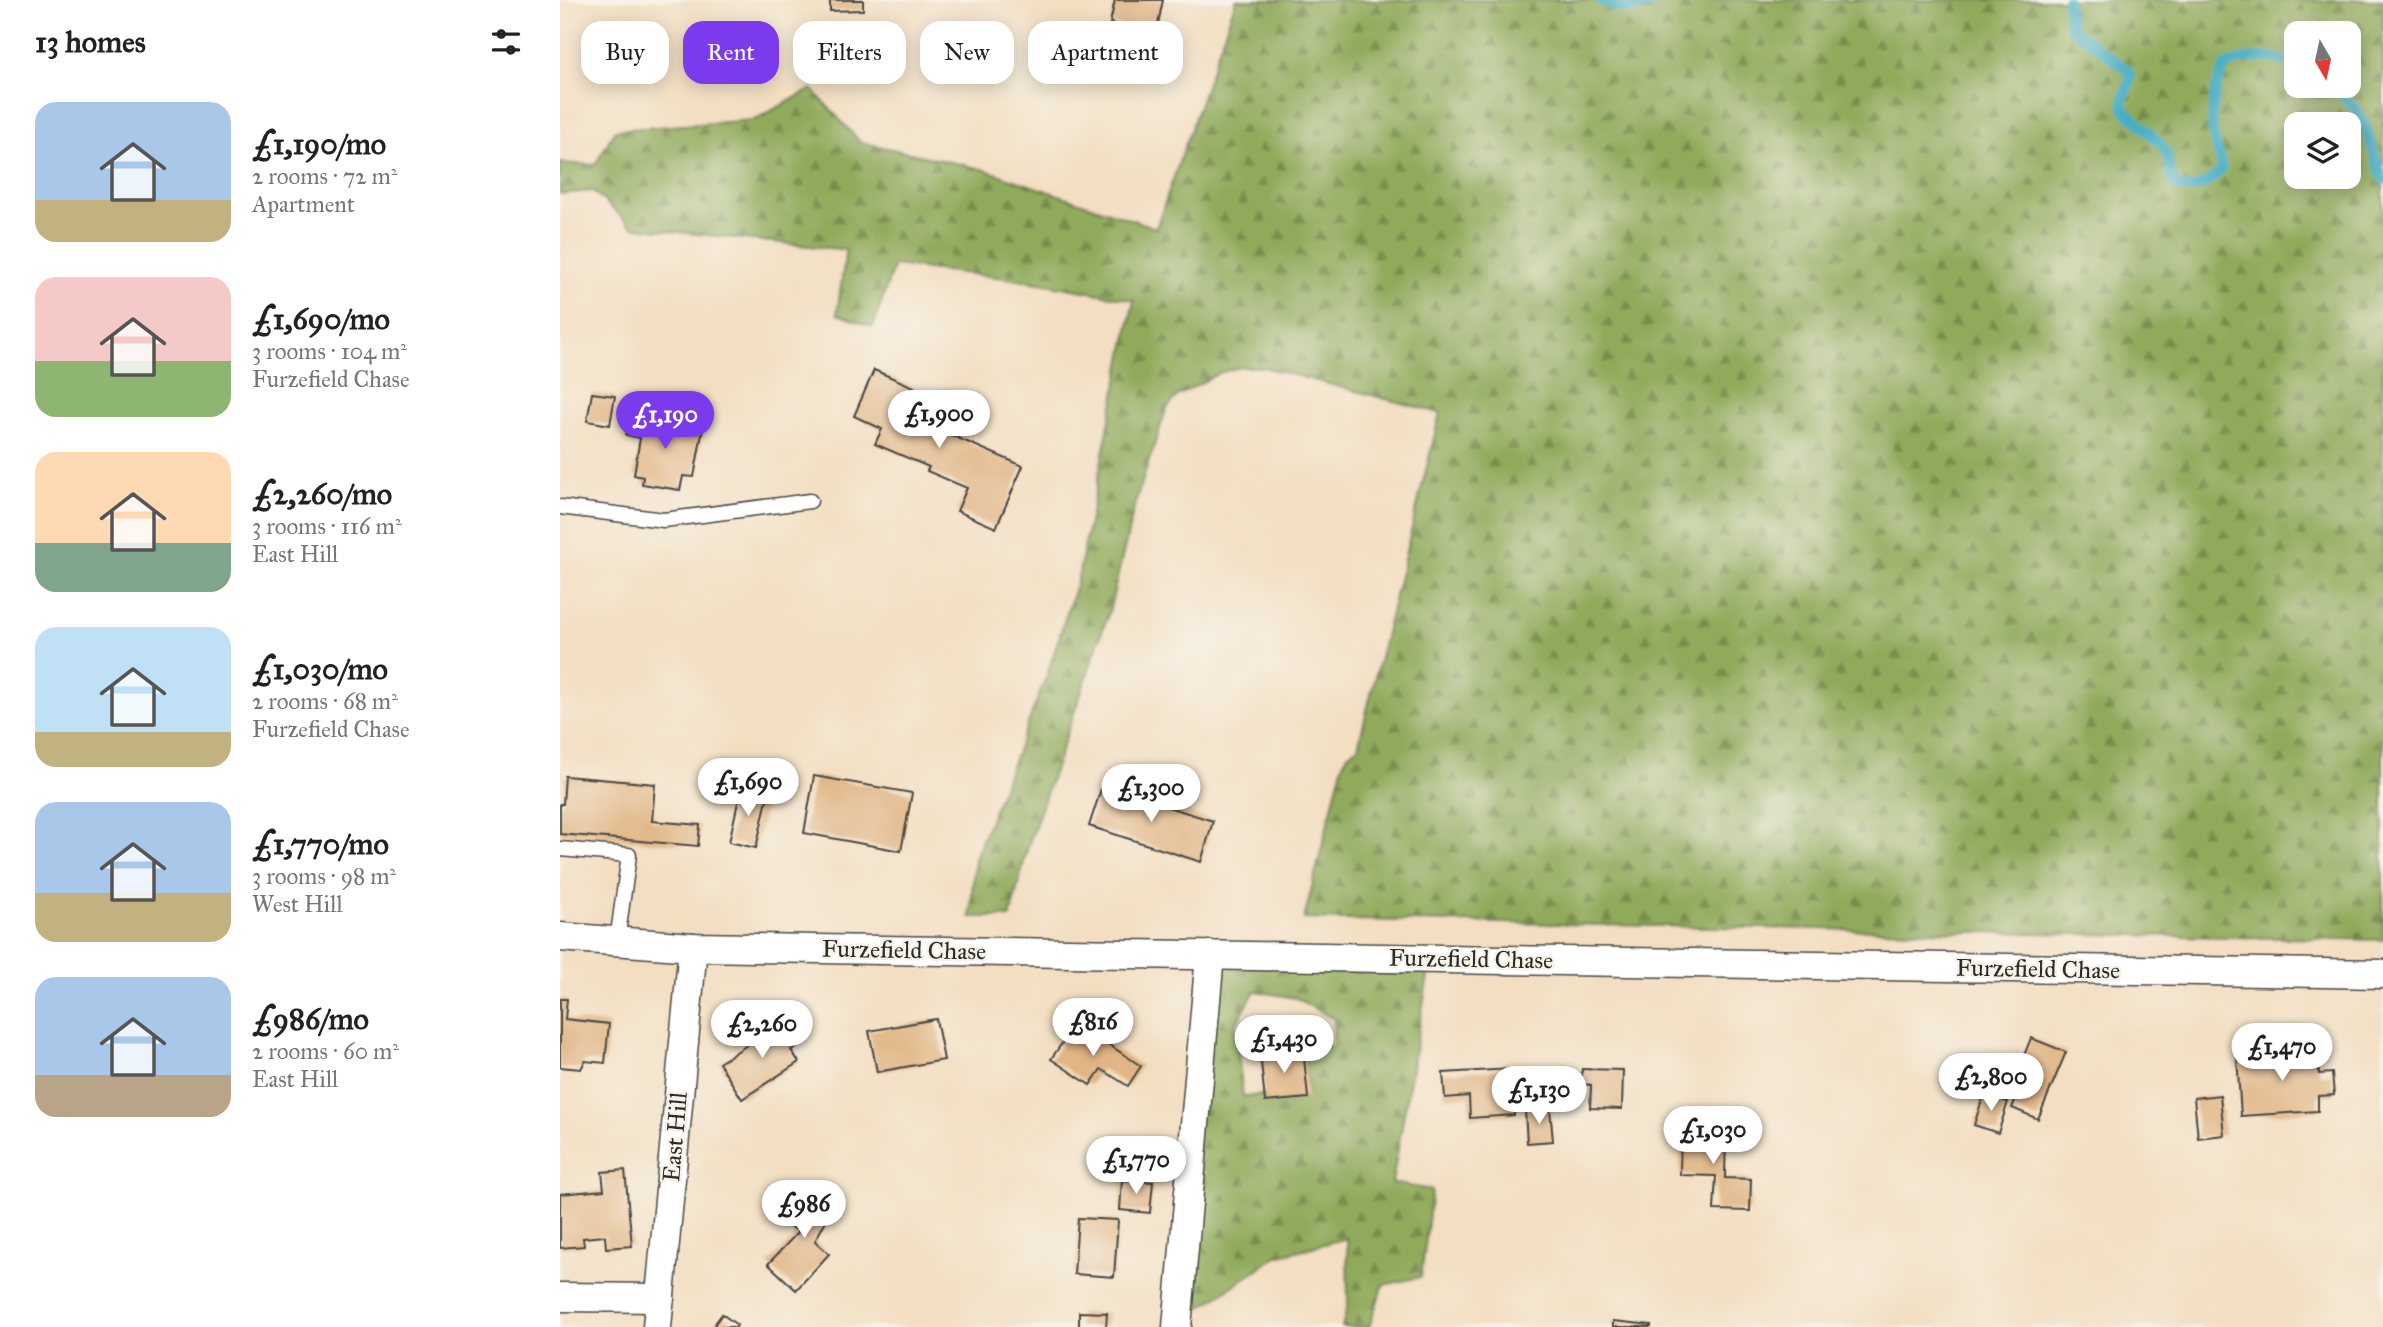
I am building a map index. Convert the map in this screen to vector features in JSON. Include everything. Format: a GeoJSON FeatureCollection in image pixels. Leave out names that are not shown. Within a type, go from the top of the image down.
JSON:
{"type":"FeatureCollection","features":[{"type":"Feature","properties":{"kind":"street","name":"Furzefield Chase"},"geometry":{"type":"LineString","coordinates":[[560,937],[692,947],[2383,974]]}},
{"type":"Feature","properties":{"kind":"street","name":"East Hill"},"geometry":{"type":"LineString","coordinates":[[657,1327],[692,947]]}},
{"type":"Feature","properties":{"kind":"street"},"geometry":{"type":"LineString","coordinates":[[1177,1327],[1210,955]]}},
{"type":"Feature","properties":{"kind":"street"},"geometry":{"type":"LineString","coordinates":[[560,1297],[660,1298]]}},
{"type":"Feature","properties":{"kind":"lane"},"geometry":{"type":"LineString","coordinates":[[560,507],[664,520],[810,500]]}},
{"type":"Feature","properties":{"kind":"lane"},"geometry":{"type":"LineString","coordinates":[[560,849],[629,855],[617,941]]}},
{"type":"Feature","properties":{"kind":"green space"},"geometry":{"type":"Polygon","coordinates":[[[1236,0],[2383,0],[2383,940],[1304,919],[1343,763],[1349,753],[1358,747],[1440,413],[1263,367],[1240,367],[1219,373],[1177,396],[1166,410],[1136,500],[1109,612],[1028,846],[1010,917],[970,917],[975,858],[1047,675],[1078,578],[1134,300],[1022,280],[894,265],[873,327],[837,314],[846,250],[633,227],[593,191],[560,194],[560,163],[595,165],[615,130],[754,120],[812,89],[860,142],[982,169],[1156,228],[1236,0]]]}},
{"type":"Feature","properties":{"kind":"green space"},"geometry":{"type":"Polygon","coordinates":[[[1210,955],[1431,959],[1392,1183],[1432,1190],[1421,1277],[1383,1285],[1369,1327],[1342,1327],[1348,1303],[1347,1238],[1277,1256],[1177,1324],[1210,955]],[[1255,991],[1235,1025],[1243,1097],[1264,1094],[1266,1102],[1308,1097],[1303,1048],[1333,1046],[1334,1019],[1296,998],[1255,991]]]}},
{"type":"Feature","properties":{"kind":"building"},"geometry":{"type":"Polygon","coordinates":[[[830,0],[863,0],[863,10],[830,11],[830,0]]]}},
{"type":"Feature","properties":{"kind":"building"},"geometry":{"type":"Polygon","coordinates":[[[1115,0],[1163,0],[1159,21],[1110,21],[1115,0]]]}},
{"type":"Feature","properties":{"kind":"building"},"geometry":{"type":"Polygon","coordinates":[[[874,370],[914,387],[902,414],[1023,466],[996,528],[957,511],[967,488],[927,471],[929,467],[875,444],[882,429],[854,416],[874,370]]]}},
{"type":"Feature","properties":{"kind":"building"},"geometry":{"type":"Polygon","coordinates":[[[592,393],[615,396],[610,425],[587,421],[592,393]]]}},
{"type":"Feature","properties":{"kind":"building"},"geometry":{"type":"Polygon","coordinates":[[[629,416],[703,428],[694,477],[683,476],[680,490],[642,484],[643,477],[634,475],[640,438],[626,435],[629,416]]]}},
{"type":"Feature","properties":{"kind":"building"},"geometry":{"type":"Polygon","coordinates":[[[565,776],[655,784],[652,821],[700,825],[698,846],[560,834],[560,804],[563,804],[565,776]]]}},
{"type":"Feature","properties":{"kind":"building"},"geometry":{"type":"Polygon","coordinates":[[[814,776],[912,793],[901,851],[804,833],[814,776]]]}},
{"type":"Feature","properties":{"kind":"building"},"geometry":{"type":"Polygon","coordinates":[[[1102,786],[1213,821],[1201,862],[1089,826],[1102,786]]]}},
{"type":"Feature","properties":{"kind":"building"},"geometry":{"type":"Polygon","coordinates":[[[741,789],[768,795],[756,848],[729,842],[741,789]]]}},
{"type":"Feature","properties":{"kind":"building"},"geometry":{"type":"Polygon","coordinates":[[[560,999],[567,999],[565,1019],[609,1024],[605,1063],[585,1061],[581,1069],[560,1067],[560,999]]]}},
{"type":"Feature","properties":{"kind":"building"},"geometry":{"type":"Polygon","coordinates":[[[936,1019],[944,1060],[877,1072],[869,1031],[936,1019]]]}},
{"type":"Feature","properties":{"kind":"building"},"geometry":{"type":"Polygon","coordinates":[[[786,1020],[802,1044],[791,1050],[799,1062],[742,1099],[719,1063],[786,1020]]]}},
{"type":"Feature","properties":{"kind":"building"},"geometry":{"type":"Polygon","coordinates":[[[1076,1023],[1141,1066],[1128,1086],[1101,1069],[1090,1085],[1051,1059],[1076,1023]]]}},
{"type":"Feature","properties":{"kind":"building"},"geometry":{"type":"Polygon","coordinates":[[[2031,1038],[2066,1052],[2038,1119],[2012,1108],[2025,1076],[2017,1073],[2031,1038]]]}},
{"type":"Feature","properties":{"kind":"building"},"geometry":{"type":"Polygon","coordinates":[[[1303,1048],[1308,1098],[1265,1102],[1260,1052],[1303,1048]]]}},
{"type":"Feature","properties":{"kind":"building"},"geometry":{"type":"Polygon","coordinates":[[[2317,1050],[2319,1074],[2332,1073],[2334,1095],[2318,1096],[2318,1111],[2241,1116],[2237,1056],[2317,1050]]]}},
{"type":"Feature","properties":{"kind":"building"},"geometry":{"type":"Polygon","coordinates":[[[1511,1069],[1514,1115],[1470,1118],[1469,1096],[1445,1098],[1443,1073],[1511,1069]]]}},
{"type":"Feature","properties":{"kind":"building"},"geometry":{"type":"Polygon","coordinates":[[[1582,1069],[1623,1070],[1622,1109],[1590,1108],[1591,1085],[1581,1084],[1582,1069]]]}},
{"type":"Feature","properties":{"kind":"building"},"geometry":{"type":"Polygon","coordinates":[[[1984,1094],[2008,1102],[1998,1133],[1974,1125],[1984,1094]]]}},
{"type":"Feature","properties":{"kind":"building"},"geometry":{"type":"Polygon","coordinates":[[[2220,1095],[2224,1135],[2198,1138],[2194,1098],[2220,1095]]]}},
{"type":"Feature","properties":{"kind":"building"},"geometry":{"type":"Polygon","coordinates":[[[1550,1109],[1553,1141],[1527,1143],[1525,1110],[1550,1109]]]}},
{"type":"Feature","properties":{"kind":"building"},"geometry":{"type":"Polygon","coordinates":[[[1681,1127],[1726,1128],[1725,1178],[1751,1179],[1750,1211],[1714,1210],[1716,1176],[1680,1175],[1681,1127]]]}},
{"type":"Feature","properties":{"kind":"building"},"geometry":{"type":"Polygon","coordinates":[[[625,1170],[632,1246],[606,1248],[605,1236],[583,1238],[584,1246],[560,1248],[560,1194],[604,1190],[602,1172],[625,1170]]]}},
{"type":"Feature","properties":{"kind":"building"},"geometry":{"type":"Polygon","coordinates":[[[1122,1180],[1153,1182],[1150,1213],[1120,1210],[1122,1180]]]}},
{"type":"Feature","properties":{"kind":"building"},"geometry":{"type":"Polygon","coordinates":[[[808,1187],[836,1202],[815,1241],[829,1254],[796,1290],[768,1264],[799,1231],[787,1225],[808,1187]]]}},
{"type":"Feature","properties":{"kind":"building"},"geometry":{"type":"Polygon","coordinates":[[[1078,1218],[1118,1220],[1114,1277],[1074,1274],[1078,1218]]]}},
{"type":"Feature","properties":{"kind":"building"},"geometry":{"type":"Polygon","coordinates":[[[1079,1312],[1107,1313],[1106,1327],[1079,1327],[1079,1312]]]}},
{"type":"Feature","properties":{"kind":"building"},"geometry":{"type":"Polygon","coordinates":[[[722,1314],[737,1325],[736,1327],[714,1325],[722,1314]]]}},
{"type":"Feature","properties":{"kind":"building"},"geometry":{"type":"Polygon","coordinates":[[[1613,1321],[1651,1325],[1651,1327],[1613,1327],[1613,1321]]]}},
{"type":"Feature","properties":{"kind":"waterway"},"geometry":{"type":"LineString","coordinates":[[1600,0],[1626,9],[1652,3],[1654,0]]}},
{"type":"Feature","properties":{"kind":"waterway"},"geometry":{"type":"LineString","coordinates":[[2067,0],[2070,27],[2129,71],[2130,81],[2123,99],[2124,109],[2162,145],[2172,179],[2179,187],[2202,185],[2221,170],[2213,134],[2212,114],[2215,94],[2225,66],[2233,62],[2260,58],[2284,61]]}},
{"type":"Feature","properties":{"kind":"waterway"},"geometry":{"type":"LineString","coordinates":[[2344,98],[2355,108],[2364,123],[2383,180]]}}]}
